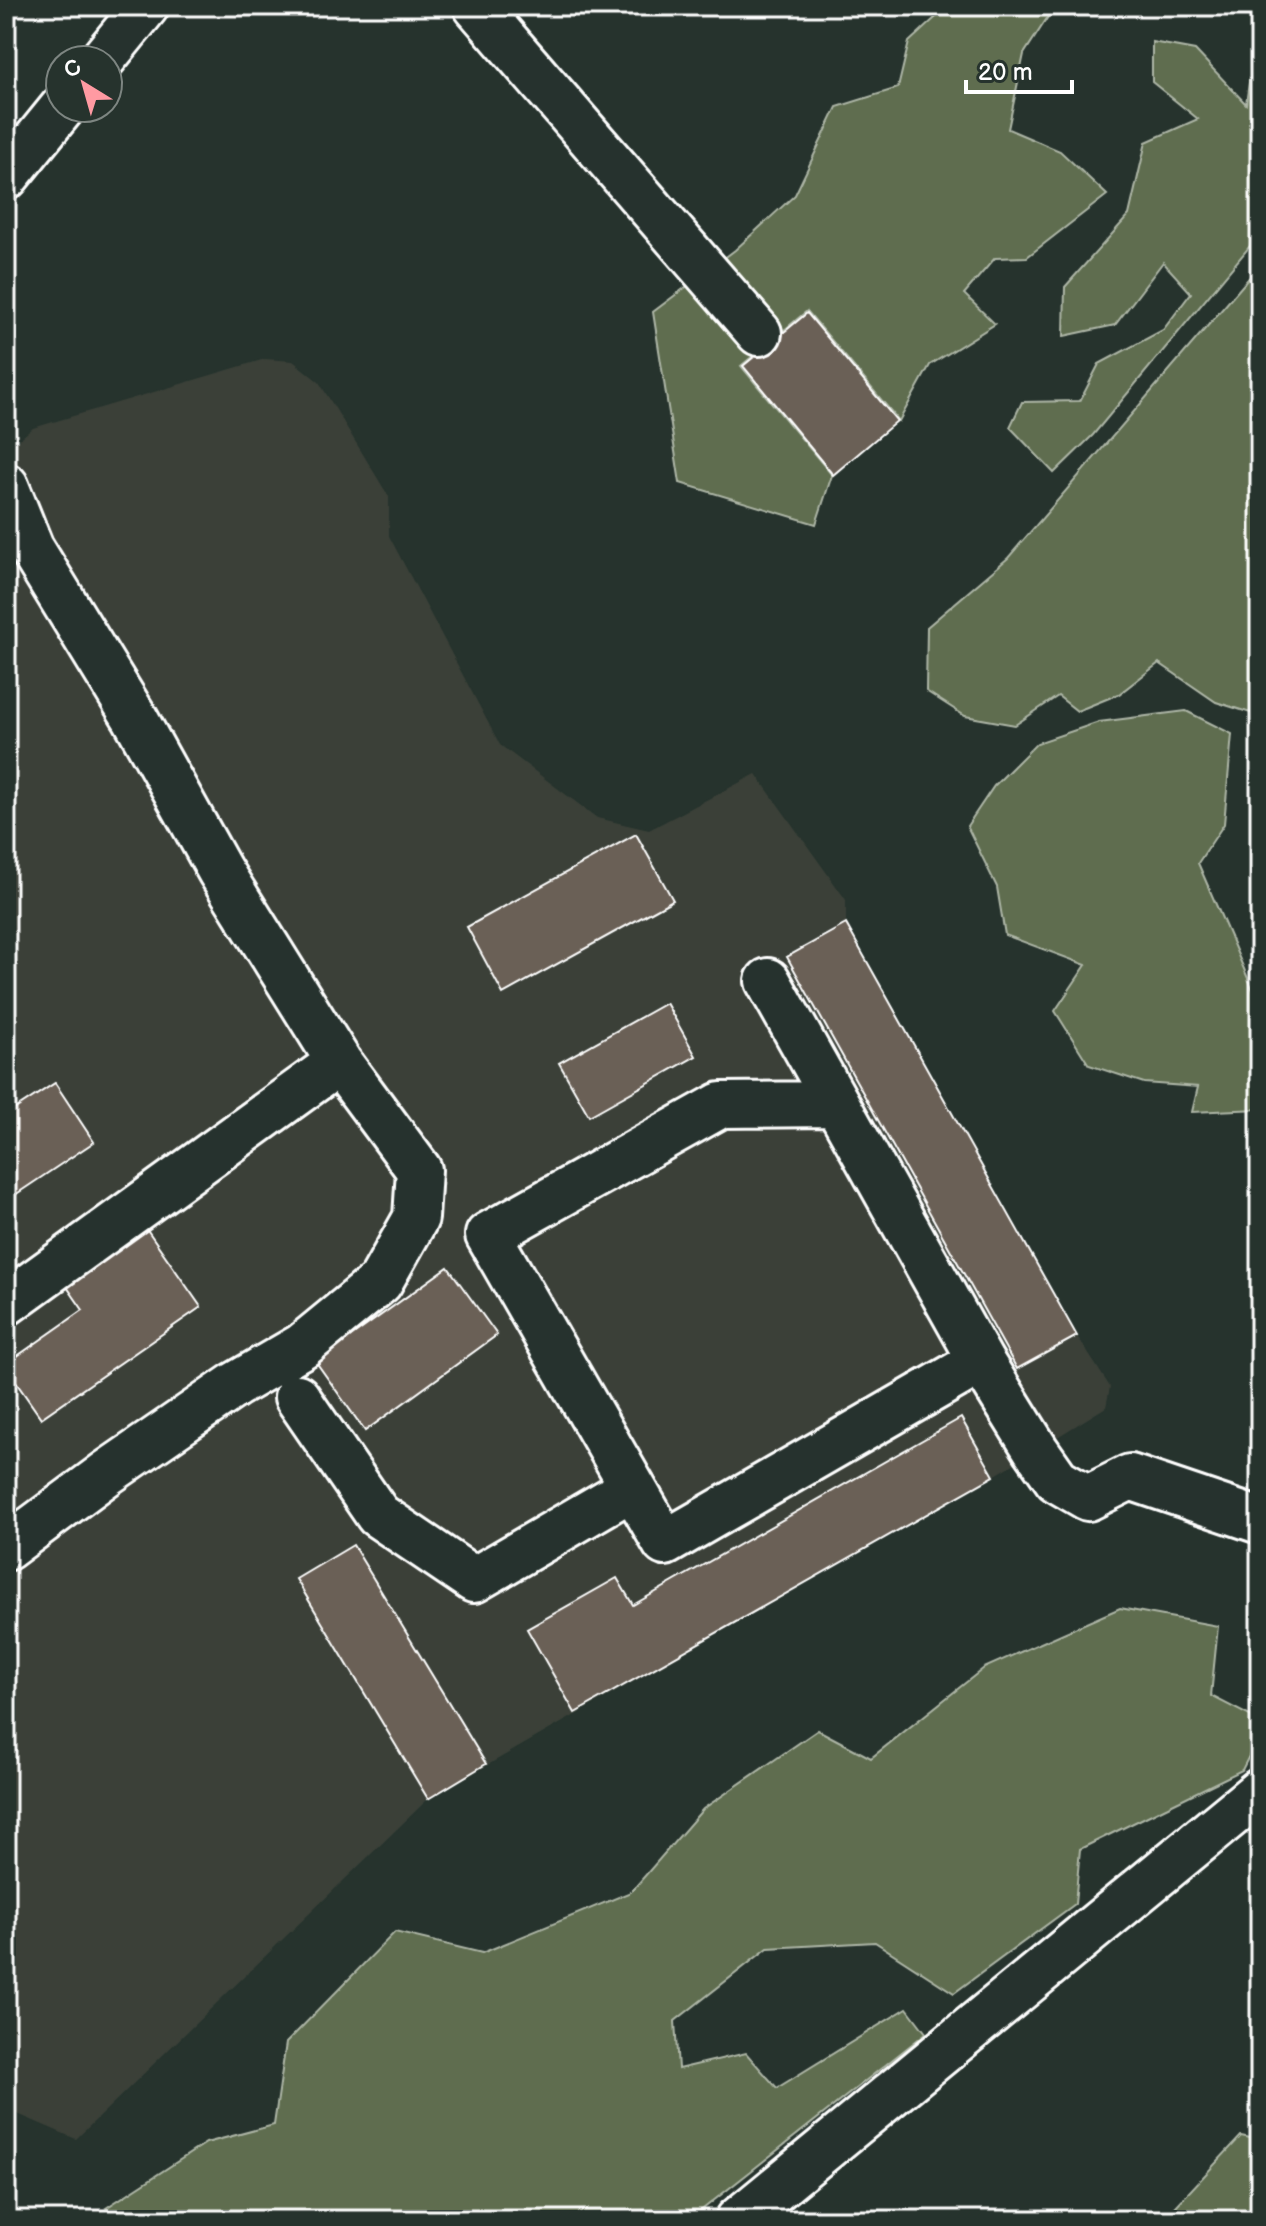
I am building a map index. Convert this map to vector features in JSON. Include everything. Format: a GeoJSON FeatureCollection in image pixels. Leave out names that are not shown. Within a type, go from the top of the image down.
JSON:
{"type":"FeatureCollection","features":[{"type":"Feature","properties":{"kind":"street"},"geometry":{"type":"LineString","coordinates":[[115,44],[146,6]]}},
{"type":"Feature","properties":{"kind":"street"},"geometry":{"type":"LineString","coordinates":[[476,6],[759,333]]}},
{"type":"Feature","properties":{"kind":"street"},"geometry":{"type":"LineString","coordinates":[[6,177],[49,124]]}},
{"type":"Feature","properties":{"kind":"street"},"geometry":{"type":"LineString","coordinates":[[6,486],[31,548],[135,718],[220,871],[339,1062],[419,1170],[416,1218],[380,1282],[302,1346],[235,1385],[107,1473],[6,1548]]}},
{"type":"Feature","properties":{"kind":"street"},"geometry":{"type":"LineString","coordinates":[[768,981],[981,1361],[1057,1480],[1088,1498],[1130,1477],[1260,1521]]}},
{"type":"Feature","properties":{"kind":"street"},"geometry":{"type":"LineString","coordinates":[[6,1303],[339,1062]]}},
{"type":"Feature","properties":{"kind":"street"},"geometry":{"type":"LineString","coordinates":[[837,1104],[721,1105],[488,1235],[665,1543],[981,1361]]}},
{"type":"Feature","properties":{"kind":"street"},"geometry":{"type":"LineString","coordinates":[[297,1397],[378,1515],[474,1580],[633,1487]]}},
{"type":"Feature","properties":{"kind":"street"},"geometry":{"type":"LineString","coordinates":[[738,2220],[1260,1791]]}},
{"type":"Feature","properties":{"kind":"shaded area"},"geometry":{"type":"Polygon","coordinates":[[[265,359],[293,361],[319,382],[389,497],[389,536],[500,745],[597,818],[649,830],[756,774],[846,900],[846,924],[1077,1336],[1110,1387],[1106,1407],[994,1476],[428,1799],[76,2139],[6,2109],[6,450],[33,428],[265,359]]]}},
{"type":"Feature","properties":{"kind":"green space"},"geometry":{"type":"Polygon","coordinates":[[[948,6],[1055,6],[1024,54],[1008,129],[1060,151],[1107,195],[1027,257],[995,258],[964,294],[995,324],[930,365],[899,421],[807,311],[741,366],[832,475],[816,524],[680,483],[653,312],[735,250],[795,195],[837,107],[898,88],[909,42],[948,6]]]}},
{"type":"Feature","properties":{"kind":"green space"},"geometry":{"type":"Polygon","coordinates":[[[1152,42],[1195,50],[1246,104],[1252,61],[1260,60],[1260,234],[1093,435],[1054,473],[1010,427],[1022,402],[1080,401],[1099,364],[1163,330],[1191,293],[1163,262],[1115,325],[1064,336],[1065,287],[1129,215],[1146,142],[1198,119],[1152,82],[1152,42]]]}},
{"type":"Feature","properties":{"kind":"green space"},"geometry":{"type":"Polygon","coordinates":[[[1260,265],[1260,716],[1216,702],[1159,663],[1119,694],[1077,711],[1058,696],[1015,725],[965,716],[926,691],[927,627],[1008,558],[1260,265]]]}},
{"type":"Feature","properties":{"kind":"green space"},"geometry":{"type":"Polygon","coordinates":[[[1186,711],[1232,734],[1224,824],[1198,863],[1260,1006],[1260,1109],[1192,1112],[1198,1087],[1144,1083],[1089,1065],[1055,1011],[1086,965],[1005,935],[997,887],[967,826],[994,786],[1037,743],[1099,722],[1186,711]]]}},
{"type":"Feature","properties":{"kind":"green space"},"geometry":{"type":"Polygon","coordinates":[[[1120,1608],[1218,1626],[1211,1696],[1260,1721],[1260,1734],[1242,1770],[1080,1849],[1075,1904],[954,1993],[875,1942],[768,1948],[675,2021],[678,2069],[746,2053],[777,2088],[907,2008],[926,2033],[689,2220],[122,2220],[106,2208],[206,2143],[274,2125],[286,2043],[395,1932],[482,1953],[631,1892],[703,1809],[818,1730],[871,1758],[984,1668],[1120,1608]]]}},
{"type":"Feature","properties":{"kind":"green space"},"geometry":{"type":"Polygon","coordinates":[[[1241,2136],[1260,2140],[1260,2220],[1163,2220],[1241,2136]]]}},
{"type":"Feature","properties":{"kind":"building"},"geometry":{"type":"Polygon","coordinates":[[[807,313],[897,421],[833,475],[743,366],[807,313]]]}},
{"type":"Feature","properties":{"kind":"building"},"geometry":{"type":"Polygon","coordinates":[[[636,834],[673,900],[503,994],[467,927],[636,834]]]}},
{"type":"Feature","properties":{"kind":"building"},"geometry":{"type":"Polygon","coordinates":[[[846,924],[1077,1336],[1017,1369],[787,957],[846,924]]]}},
{"type":"Feature","properties":{"kind":"building"},"geometry":{"type":"Polygon","coordinates":[[[666,1003],[696,1056],[589,1116],[559,1063],[666,1003]]]}},
{"type":"Feature","properties":{"kind":"building"},"geometry":{"type":"Polygon","coordinates":[[[55,1083],[94,1142],[6,1201],[6,1115],[55,1083]]]}},
{"type":"Feature","properties":{"kind":"building"},"geometry":{"type":"Polygon","coordinates":[[[146,1228],[201,1307],[41,1418],[6,1364],[83,1310],[65,1284],[146,1228]]]}},
{"type":"Feature","properties":{"kind":"building"},"geometry":{"type":"Polygon","coordinates":[[[448,1267],[497,1335],[365,1431],[316,1362],[448,1267]]]}},
{"type":"Feature","properties":{"kind":"building"},"geometry":{"type":"Polygon","coordinates":[[[961,1418],[994,1476],[575,1713],[527,1629],[617,1578],[633,1605],[961,1418]]]}},
{"type":"Feature","properties":{"kind":"building"},"geometry":{"type":"Polygon","coordinates":[[[353,1545],[486,1764],[428,1799],[296,1579],[353,1545]]]}}]}
